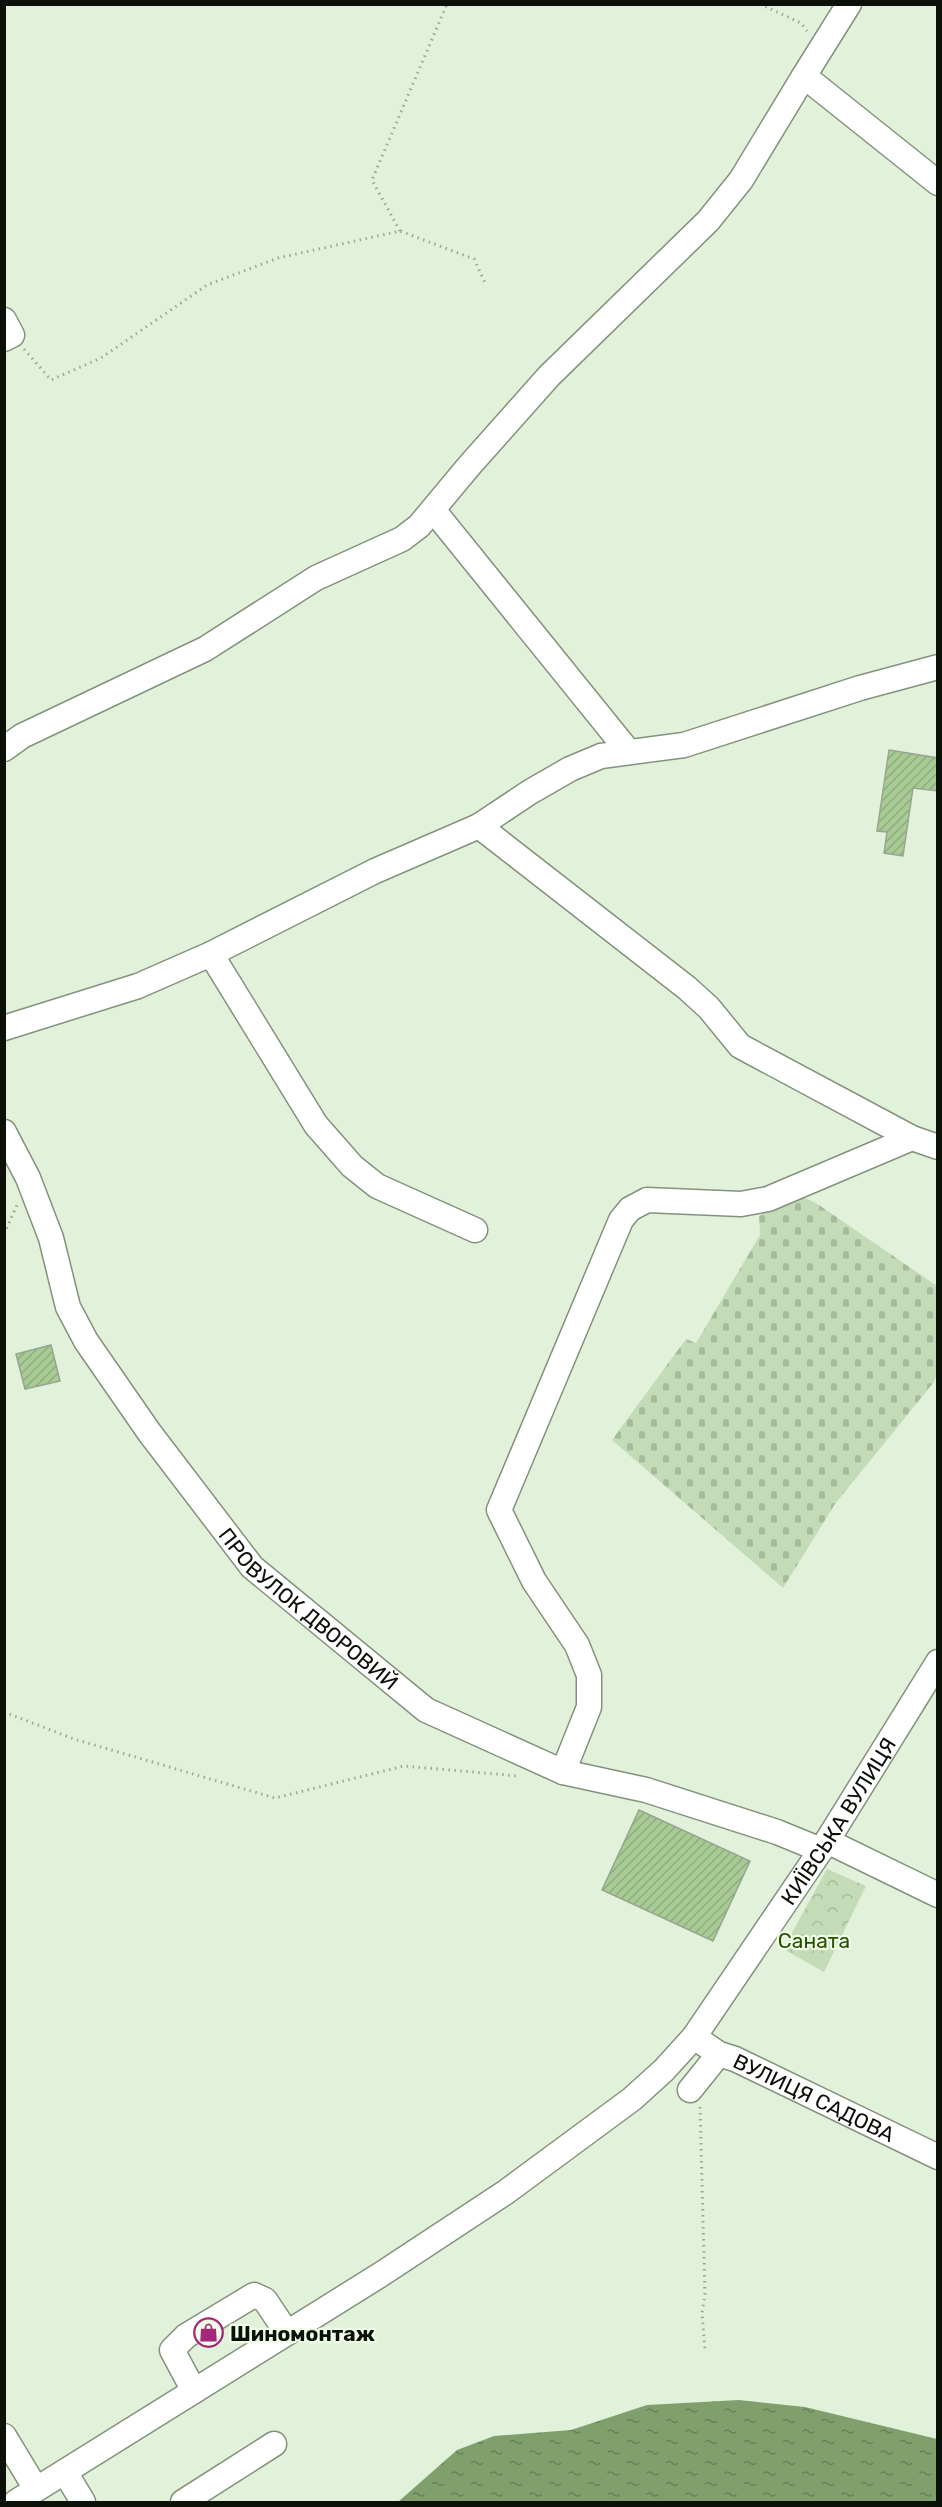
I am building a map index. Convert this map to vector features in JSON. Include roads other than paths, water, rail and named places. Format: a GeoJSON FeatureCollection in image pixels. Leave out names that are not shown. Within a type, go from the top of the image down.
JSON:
{"type":"FeatureCollection","features":[{"type":"Feature","properties":{"kind":"street"},"geometry":{"type":"LineString","coordinates":[[4,749],[22,736],[205,649],[316,578],[402,538],[420,526],[469,466],[549,376],[708,221],[741,180],[849,4]]}},
{"type":"Feature","properties":{"kind":"street"},"geometry":{"type":"LineString","coordinates":[[804,76],[938,183]]}},
{"type":"Feature","properties":{"kind":"street"},"geometry":{"type":"LineString","coordinates":[[434,511],[628,751]]}},
{"type":"Feature","properties":{"kind":"street"},"geometry":{"type":"LineString","coordinates":[[4,1028],[138,986],[211,954],[375,871],[479,826],[570,769],[601,756],[684,745],[860,688],[938,667]]}},
{"type":"Feature","properties":{"kind":"street"},"geometry":{"type":"LineString","coordinates":[[479,826],[687,988],[709,1008],[740,1046],[912,1138],[938,1147]]}},
{"type":"Feature","properties":{"kind":"street"},"geometry":{"type":"LineString","coordinates":[[211,954],[316,1125],[352,1166],[377,1186],[475,1230]]}},
{"type":"Feature","properties":{"kind":"street","name":"ПРОВУЛОК ДВОРОВИЙ"},"geometry":{"type":"LineString","coordinates":[[4,1132],[36,1198],[51,1238],[68,1307],[86,1341],[156,1442],[252,1568],[426,1710],[562,1772],[646,1790],[824,1846],[938,1895]]}},
{"type":"Feature","properties":{"kind":"street"},"geometry":{"type":"LineString","coordinates":[[562,1772],[589,1707],[589,1675],[577,1645],[534,1581],[499,1510],[621,1220],[630,1209],[647,1200],[741,1204],[768,1199],[912,1138]]}},
{"type":"Feature","properties":{"kind":"street","name":"КИЇВСЬКА ВУЛИЦЯ"},"geometry":{"type":"LineString","coordinates":[[16,2502],[287,2333],[506,2192],[586,2135],[664,2070],[694,2037],[824,1846],[938,1662]]}},
{"type":"Feature","properties":{"kind":"street","name":"ВУЛИЦЯ САДОВА"},"geometry":{"type":"LineString","coordinates":[[694,2037],[719,2054],[735,2059],[938,2157]]}},
{"type":"Feature","properties":{"kind":"street"},"geometry":{"type":"LineString","coordinates":[[693,2086],[719,2054]]}},
{"type":"Feature","properties":{"kind":"street"},"geometry":{"type":"LineString","coordinates":[[194,2391],[172,2350],[186,2336],[255,2295],[265,2300],[287,2333]]}},
{"type":"Feature","properties":{"kind":"street"},"geometry":{"type":"LineString","coordinates":[[4,2436],[36,2489]]}},
{"type":"Feature","properties":{"kind":"street"},"geometry":{"type":"LineString","coordinates":[[183,2502],[274,2444]]}},
{"type":"Feature","properties":{"kind":"street"},"geometry":{"type":"LineString","coordinates":[[65,2472],[83,2502]]}},
{"type":"Feature","properties":{"kind":"water"},"geometry":{"type":"Polygon","coordinates":[[[739,2400],[805,2407],[937,2439],[937,2502],[398,2502],[457,2450],[494,2436],[571,2430],[647,2405],[739,2400]]]}},
{"type":"Feature","properties":{"kind":"place","name":"Шиномонтаж"},"geometry":{"type":"Point","coordinates":[209,2333]}},
{"type":"Feature","properties":{"kind":"park label","name":"Саната"},"geometry":{"type":"Point","coordinates":[814,1940]}}]}
